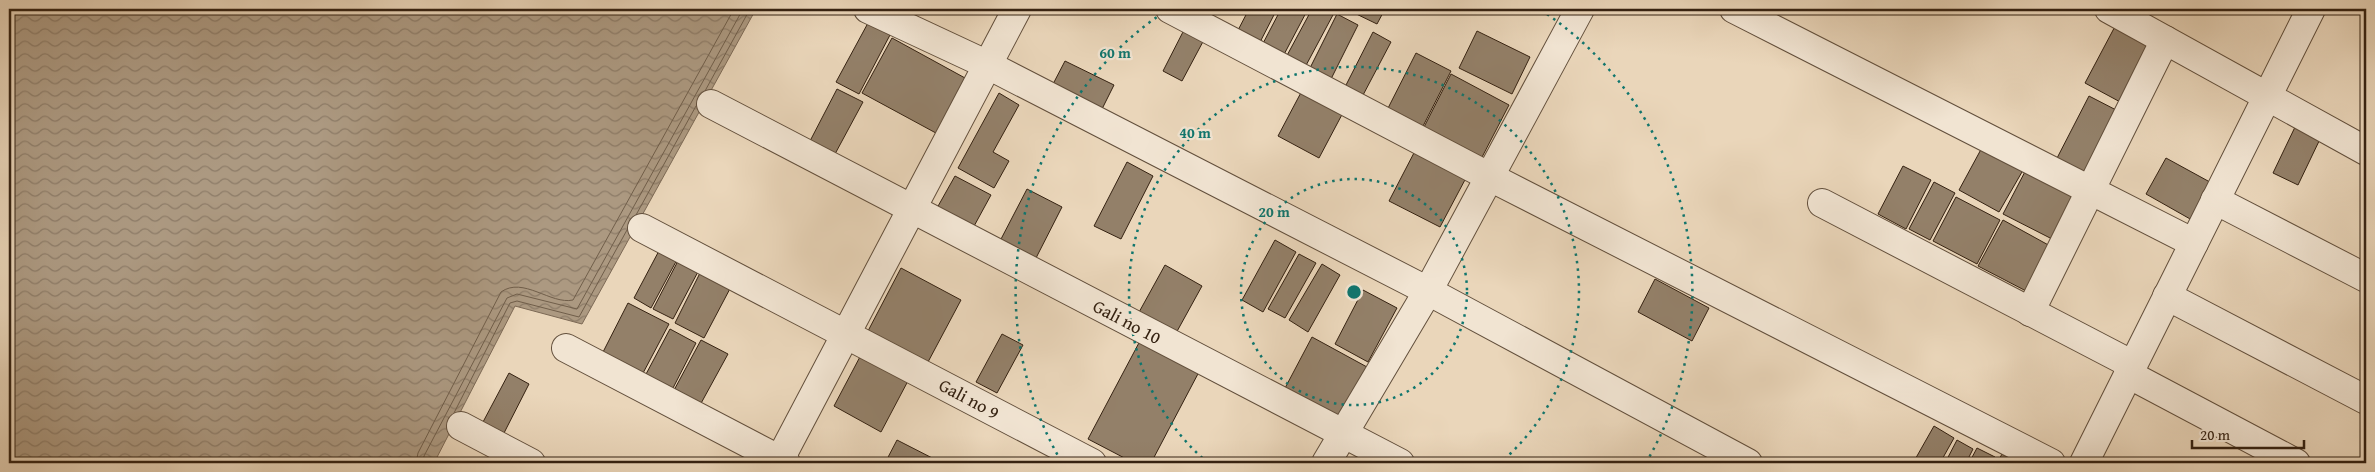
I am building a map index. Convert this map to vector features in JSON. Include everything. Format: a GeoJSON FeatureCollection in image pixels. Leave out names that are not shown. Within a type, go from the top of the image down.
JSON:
{"type":"FeatureCollection","features":[{"type":"Feature","properties":{"kind":"street"},"geometry":{"type":"LineString","coordinates":[[868,9],[988,65],[1428,292],[1748,463]]}},
{"type":"Feature","properties":{"kind":"street"},"geometry":{"type":"LineString","coordinates":[[566,348],[782,462],[846,334],[1017,9]]}},
{"type":"Feature","properties":{"kind":"street"},"geometry":{"type":"LineString","coordinates":[[1170,9],[1488,176],[2051,463]]}},
{"type":"Feature","properties":{"kind":"street"},"geometry":{"type":"LineString","coordinates":[[1326,463],[1428,292],[1488,176],[1580,9]]}},
{"type":"Feature","properties":{"kind":"street"},"geometry":{"type":"LineString","coordinates":[[1734,9],[2090,192],[2194,243]]}},
{"type":"Feature","properties":{"kind":"street"},"geometry":{"type":"LineString","coordinates":[[2109,9],[2366,151]]}},
{"type":"Feature","properties":{"kind":"street"},"geometry":{"type":"LineString","coordinates":[[2084,463],[2311,9]]}},
{"type":"Feature","properties":{"kind":"street"},"geometry":{"type":"LineString","coordinates":[[2030,312],[2166,40]]}},
{"type":"Feature","properties":{"kind":"street","name":"Gali no 10"},"geometry":{"type":"LineString","coordinates":[[711,104],[1400,463]]}},
{"type":"Feature","properties":{"kind":"street"},"geometry":{"type":"LineString","coordinates":[[2215,200],[2366,278]]}},
{"type":"Feature","properties":{"kind":"street"},"geometry":{"type":"LineString","coordinates":[[1822,203],[2030,312],[2296,463]]}},
{"type":"Feature","properties":{"kind":"street","name":"Gali no 9"},"geometry":{"type":"LineString","coordinates":[[642,228],[1092,463]]}},
{"type":"Feature","properties":{"kind":"street"},"geometry":{"type":"LineString","coordinates":[[2167,296],[2366,400]]}},
{"type":"Feature","properties":{"kind":"street"},"geometry":{"type":"LineString","coordinates":[[461,426],[531,463]]}},
{"type":"Feature","properties":{"kind":"water"},"geometry":{"type":"Polygon","coordinates":[[[9,9],[756,9],[582,324],[515,306],[434,463],[9,463],[9,9]]]}},
{"type":"Feature","properties":{"kind":"building"},"geometry":{"type":"Polygon","coordinates":[[[1249,9],[1277,9],[1257,48],[1235,36],[1249,9]]]}},
{"type":"Feature","properties":{"kind":"building"},"geometry":{"type":"Polygon","coordinates":[[[1281,9],[1308,9],[1280,62],[1259,51],[1281,9]]]}},
{"type":"Feature","properties":{"kind":"building"},"geometry":{"type":"Polygon","coordinates":[[[1312,9],[1326,9],[1334,13],[1303,71],[1284,61],[1312,9]]]}},
{"type":"Feature","properties":{"kind":"building"},"geometry":{"type":"Polygon","coordinates":[[[1346,9],[1385,9],[1377,24],[1346,9]]]}},
{"type":"Feature","properties":{"kind":"building"},"geometry":{"type":"Polygon","coordinates":[[[1337,14],[1358,25],[1328,85],[1307,74],[1337,14]]]}},
{"type":"Feature","properties":{"kind":"building"},"geometry":{"type":"Polygon","coordinates":[[[2120,17],[2159,37],[2124,104],[2085,83],[2120,17]]]}},
{"type":"Feature","properties":{"kind":"building"},"geometry":{"type":"Polygon","coordinates":[[[868,23],[890,35],[859,94],[836,82],[868,23]]]}},
{"type":"Feature","properties":{"kind":"building"},"geometry":{"type":"Polygon","coordinates":[[[1186,26],[1206,36],[1182,81],[1163,71],[1186,26]]]}},
{"type":"Feature","properties":{"kind":"building"},"geometry":{"type":"Polygon","coordinates":[[[1477,31],[1530,57],[1512,94],[1459,68],[1477,31]]]}},
{"type":"Feature","properties":{"kind":"building"},"geometry":{"type":"Polygon","coordinates":[[[1373,32],[1391,42],[1362,97],[1344,89],[1373,32]]]}},
{"type":"Feature","properties":{"kind":"building"},"geometry":{"type":"Polygon","coordinates":[[[892,38],[976,84],[947,139],[862,93],[892,38]]]}},
{"type":"Feature","properties":{"kind":"building"},"geometry":{"type":"Polygon","coordinates":[[[1416,53],[1451,71],[1418,136],[1383,118],[1416,53]]]}},
{"type":"Feature","properties":{"kind":"building"},"geometry":{"type":"Polygon","coordinates":[[[1065,61],[1114,85],[1101,111],[1052,86],[1065,61]]]}},
{"type":"Feature","properties":{"kind":"building"},"geometry":{"type":"Polygon","coordinates":[[[1451,74],[1509,105],[1480,161],[1422,131],[1451,74]]]}},
{"type":"Feature","properties":{"kind":"building"},"geometry":{"type":"Polygon","coordinates":[[[1305,85],[1346,107],[1319,158],[1278,136],[1305,85]]]}},
{"type":"Feature","properties":{"kind":"building"},"geometry":{"type":"Polygon","coordinates":[[[837,89],[863,102],[835,154],[810,141],[837,89]]]}},
{"type":"Feature","properties":{"kind":"building"},"geometry":{"type":"Polygon","coordinates":[[[999,93],[1019,105],[993,152],[1009,161],[994,188],[958,168],[999,93]]]}},
{"type":"Feature","properties":{"kind":"building"},"geometry":{"type":"Polygon","coordinates":[[[2089,96],[2120,112],[2086,178],[2055,162],[2089,96]]]}},
{"type":"Feature","properties":{"kind":"building"},"geometry":{"type":"Polygon","coordinates":[[[2296,125],[2321,137],[2298,185],[2273,173],[2296,125]]]}},
{"type":"Feature","properties":{"kind":"building"},"geometry":{"type":"Polygon","coordinates":[[[1985,142],[2026,165],[1999,212],[1959,190],[1985,142]]]}},
{"type":"Feature","properties":{"kind":"building"},"geometry":{"type":"Polygon","coordinates":[[[1416,149],[1467,176],[1440,227],[1389,201],[1416,149]]]}},
{"type":"Feature","properties":{"kind":"building"},"geometry":{"type":"Polygon","coordinates":[[[2166,158],[2219,187],[2199,224],[2146,194],[2166,158]]]}},
{"type":"Feature","properties":{"kind":"building"},"geometry":{"type":"Polygon","coordinates":[[[1127,162],[1153,176],[1121,239],[1094,226],[1127,162]]]}},
{"type":"Feature","properties":{"kind":"building"},"geometry":{"type":"Polygon","coordinates":[[[2029,164],[2080,190],[2054,240],[2003,214],[2029,164]]]}},
{"type":"Feature","properties":{"kind":"building"},"geometry":{"type":"Polygon","coordinates":[[[1903,166],[1931,180],[1906,229],[1878,214],[1903,166]]]}},
{"type":"Feature","properties":{"kind":"building"},"geometry":{"type":"Polygon","coordinates":[[[955,176],[991,195],[973,228],[937,208],[955,176]]]}},
{"type":"Feature","properties":{"kind":"building"},"geometry":{"type":"Polygon","coordinates":[[[1934,182],[1955,193],[1930,240],[1909,229],[1934,182]]]}},
{"type":"Feature","properties":{"kind":"building"},"geometry":{"type":"Polygon","coordinates":[[[1027,189],[1062,207],[1035,260],[1000,241],[1027,189]]]}},
{"type":"Feature","properties":{"kind":"building"},"geometry":{"type":"Polygon","coordinates":[[[1956,197],[2000,220],[1977,264],[1933,241],[1956,197]]]}},
{"type":"Feature","properties":{"kind":"building"},"geometry":{"type":"Polygon","coordinates":[[[2003,220],[2052,247],[2028,292],[1978,266],[2003,220]]]}},
{"type":"Feature","properties":{"kind":"building"},"geometry":{"type":"Polygon","coordinates":[[[1275,240],[1296,252],[1263,312],[1242,300],[1275,240]]]}},
{"type":"Feature","properties":{"kind":"building"},"geometry":{"type":"Polygon","coordinates":[[[661,247],[679,256],[651,308],[634,298],[661,247]]]}},
{"type":"Feature","properties":{"kind":"building"},"geometry":{"type":"Polygon","coordinates":[[[1299,254],[1316,263],[1285,318],[1268,309],[1299,254]]]}},
{"type":"Feature","properties":{"kind":"building"},"geometry":{"type":"Polygon","coordinates":[[[680,257],[700,268],[673,319],[653,309],[680,257]]]}},
{"type":"Feature","properties":{"kind":"building"},"geometry":{"type":"Polygon","coordinates":[[[1322,264],[1340,275],[1308,332],[1289,320],[1322,264]]]}},
{"type":"Feature","properties":{"kind":"building"},"geometry":{"type":"Polygon","coordinates":[[[1165,265],[1202,286],[1175,335],[1138,314],[1165,265]]]}},
{"type":"Feature","properties":{"kind":"building"},"geometry":{"type":"Polygon","coordinates":[[[703,267],[733,283],[704,338],[675,323],[703,267]]]}},
{"type":"Feature","properties":{"kind":"building"},"geometry":{"type":"Polygon","coordinates":[[[901,268],[961,300],[928,362],[868,331],[901,268]]]}},
{"type":"Feature","properties":{"kind":"building"},"geometry":{"type":"Polygon","coordinates":[[[1655,279],[1709,308],[1692,341],[1638,312],[1655,279]]]}},
{"type":"Feature","properties":{"kind":"building"},"geometry":{"type":"Polygon","coordinates":[[[1363,290],[1397,308],[1368,362],[1335,344],[1363,290]]]}},
{"type":"Feature","properties":{"kind":"building"},"geometry":{"type":"Polygon","coordinates":[[[628,303],[669,324],[642,375],[602,354],[628,303]]]}},
{"type":"Feature","properties":{"kind":"building"},"geometry":{"type":"Polygon","coordinates":[[[670,329],[696,343],[672,390],[645,376],[670,329]]]}},
{"type":"Feature","properties":{"kind":"building"},"geometry":{"type":"Polygon","coordinates":[[[1002,334],[1023,345],[997,393],[976,382],[1002,334]]]}},
{"type":"Feature","properties":{"kind":"building"},"geometry":{"type":"Polygon","coordinates":[[[1312,337],[1367,367],[1339,420],[1284,390],[1312,337]]]}},
{"type":"Feature","properties":{"kind":"building"},"geometry":{"type":"Polygon","coordinates":[[[1141,339],[1200,370],[1151,463],[1134,463],[1088,439],[1141,339]]]}},
{"type":"Feature","properties":{"kind":"building"},"geometry":{"type":"Polygon","coordinates":[[[701,340],[728,354],[699,407],[673,392],[701,340]]]}},
{"type":"Feature","properties":{"kind":"building"},"geometry":{"type":"Polygon","coordinates":[[[862,353],[909,379],[881,432],[834,406],[862,353]]]}},
{"type":"Feature","properties":{"kind":"building"},"geometry":{"type":"Polygon","coordinates":[[[509,373],[529,384],[504,433],[483,422],[509,373]]]}},
{"type":"Feature","properties":{"kind":"building"},"geometry":{"type":"Polygon","coordinates":[[[1934,426],[1954,438],[1940,463],[1913,463],[1934,426]]]}},
{"type":"Feature","properties":{"kind":"building"},"geometry":{"type":"Polygon","coordinates":[[[897,440],[942,463],[885,463],[897,440]]]}},
{"type":"Feature","properties":{"kind":"building"},"geometry":{"type":"Polygon","coordinates":[[[1957,440],[1973,449],[1966,463],[1945,463],[1957,440]]]}},
{"type":"Feature","properties":{"kind":"building"},"geometry":{"type":"Polygon","coordinates":[[[1977,448],[1995,457],[1992,463],[1969,463],[1977,448]]]}},
{"type":"Feature","properties":{"kind":"building"},"geometry":{"type":"Polygon","coordinates":[[[2002,454],[2021,463],[1997,463],[2002,454]]]}}]}
